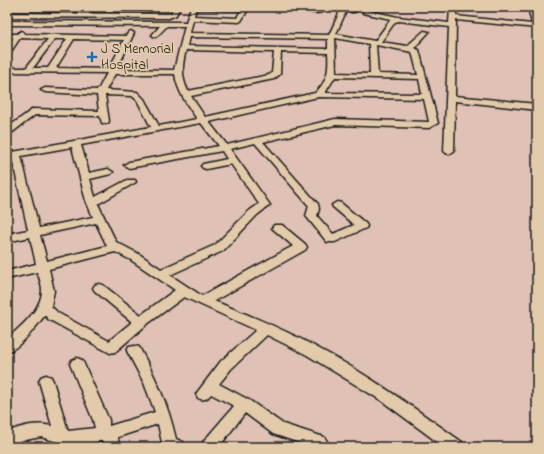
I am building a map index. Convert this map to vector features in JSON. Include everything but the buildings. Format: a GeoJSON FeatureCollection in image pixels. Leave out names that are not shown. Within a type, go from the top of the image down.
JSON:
{"type":"FeatureCollection","features":[{"type":"Feature","properties":{"kind":"street"},"geometry":{"type":"LineString","coordinates":[[10,15],[20,7]]}},
{"type":"Feature","properties":{"kind":"street"},"geometry":{"type":"LineString","coordinates":[[7,51],[42,7]]}},
{"type":"Feature","properties":{"kind":"street"},"geometry":{"type":"LineString","coordinates":[[56,16],[63,7]]}},
{"type":"Feature","properties":{"kind":"street"},"geometry":{"type":"LineString","coordinates":[[155,35],[163,25],[169,7]]}},
{"type":"Feature","properties":{"kind":"street"},"geometry":{"type":"LineString","coordinates":[[10,15],[165,16],[173,15],[177,7]]}},
{"type":"Feature","properties":{"kind":"street"},"geometry":{"type":"LineString","coordinates":[[7,23],[163,25],[189,21],[239,20],[246,8],[194,7],[189,21],[178,72],[186,94],[232,161],[265,205],[253,213],[219,248],[161,274]]}},
{"type":"Feature","properties":{"kind":"street"},"geometry":{"type":"LineString","coordinates":[[301,7],[309,10],[322,9]]}},
{"type":"Feature","properties":{"kind":"street"},"geometry":{"type":"LineString","coordinates":[[318,95],[325,90],[333,75],[332,36],[345,7]]}},
{"type":"Feature","properties":{"kind":"street"},"geometry":{"type":"LineString","coordinates":[[371,7],[365,12],[398,19],[536,26],[531,7]]}},
{"type":"Feature","properties":{"kind":"street"},"geometry":{"type":"LineString","coordinates":[[449,151],[453,7]]}},
{"type":"Feature","properties":{"kind":"street"},"geometry":{"type":"LineString","coordinates":[[87,9],[118,9],[114,16]]}},
{"type":"Feature","properties":{"kind":"street"},"geometry":{"type":"LineString","coordinates":[[312,18],[322,9]]}},
{"type":"Feature","properties":{"kind":"street"},"geometry":{"type":"LineString","coordinates":[[374,76],[374,43],[393,21],[398,19]]}},
{"type":"Feature","properties":{"kind":"street"},"geometry":{"type":"LineString","coordinates":[[7,132],[33,112],[104,117],[101,93],[135,24]]}},
{"type":"Feature","properties":{"kind":"street"},"geometry":{"type":"LineString","coordinates":[[409,49],[426,32]]}},
{"type":"Feature","properties":{"kind":"street"},"geometry":{"type":"LineString","coordinates":[[128,165],[224,148],[335,122],[429,125],[434,123],[433,113],[426,97],[415,50],[332,36],[186,35]]}},
{"type":"Feature","properties":{"kind":"street"},"geometry":{"type":"LineString","coordinates":[[7,36],[128,38]]}},
{"type":"Feature","properties":{"kind":"street"},"geometry":{"type":"LineString","coordinates":[[28,70],[53,37]]}},
{"type":"Feature","properties":{"kind":"street"},"geometry":{"type":"LineString","coordinates":[[51,70],[72,37]]}},
{"type":"Feature","properties":{"kind":"street"},"geometry":{"type":"LineString","coordinates":[[183,48],[332,51]]}},
{"type":"Feature","properties":{"kind":"street"},"geometry":{"type":"LineString","coordinates":[[186,94],[271,78],[276,74],[278,50]]}},
{"type":"Feature","properties":{"kind":"street"},"geometry":{"type":"LineString","coordinates":[[7,70],[178,72]]}},
{"type":"Feature","properties":{"kind":"street"},"geometry":{"type":"LineString","coordinates":[[333,75],[422,77]]}},
{"type":"Feature","properties":{"kind":"street"},"geometry":{"type":"LineString","coordinates":[[44,90],[134,94],[140,99],[156,129]]}},
{"type":"Feature","properties":{"kind":"street"},"geometry":{"type":"LineString","coordinates":[[7,347],[28,328],[44,306],[48,291],[34,232],[11,155],[204,120],[318,95],[426,97]]}},
{"type":"Feature","properties":{"kind":"street"},"geometry":{"type":"LineString","coordinates":[[451,98],[537,107]]}},
{"type":"Feature","properties":{"kind":"street"},"geometry":{"type":"LineString","coordinates":[[257,140],[314,206],[311,216],[331,238],[362,226],[337,205]]}},
{"type":"Feature","properties":{"kind":"street"},"geometry":{"type":"LineString","coordinates":[[76,143],[92,204],[112,244],[116,248],[135,257],[203,301],[266,328],[312,351],[387,397],[456,447]]}},
{"type":"Feature","properties":{"kind":"street"},"geometry":{"type":"LineString","coordinates":[[206,166],[232,161]]}},
{"type":"Feature","properties":{"kind":"street"},"geometry":{"type":"LineString","coordinates":[[85,177],[108,172]]}},
{"type":"Feature","properties":{"kind":"street"},"geometry":{"type":"LineString","coordinates":[[92,204],[131,182]]}},
{"type":"Feature","properties":{"kind":"street"},"geometry":{"type":"LineString","coordinates":[[7,238],[100,219]]}},
{"type":"Feature","properties":{"kind":"street"},"geometry":{"type":"LineString","coordinates":[[203,301],[300,247],[278,228]]}},
{"type":"Feature","properties":{"kind":"street"},"geometry":{"type":"LineString","coordinates":[[7,275],[116,248]]}},
{"type":"Feature","properties":{"kind":"street"},"geometry":{"type":"LineString","coordinates":[[99,288],[141,322]]}},
{"type":"Feature","properties":{"kind":"street"},"geometry":{"type":"LineString","coordinates":[[44,306],[53,316],[110,348],[141,322],[184,290]]}},
{"type":"Feature","properties":{"kind":"street"},"geometry":{"type":"LineString","coordinates":[[266,328],[226,365],[206,390],[244,404],[278,429],[318,442],[323,447]]}},
{"type":"Feature","properties":{"kind":"street"},"geometry":{"type":"LineString","coordinates":[[134,351],[151,382],[163,416],[169,443],[177,447]]}},
{"type":"Feature","properties":{"kind":"street"},"geometry":{"type":"LineString","coordinates":[[77,364],[108,438]]}},
{"type":"Feature","properties":{"kind":"street"},"geometry":{"type":"LineString","coordinates":[[46,381],[62,436]]}},
{"type":"Feature","properties":{"kind":"street"},"geometry":{"type":"LineString","coordinates":[[209,447],[244,404]]}},
{"type":"Feature","properties":{"kind":"street"},"geometry":{"type":"LineString","coordinates":[[7,439],[19,434],[41,430],[71,439],[108,438],[163,416]]}},
{"type":"Feature","properties":{"kind":"place","name":"J S Memorial Hospital"},"geometry":{"type":"Point","coordinates":[92,57]}}]}
